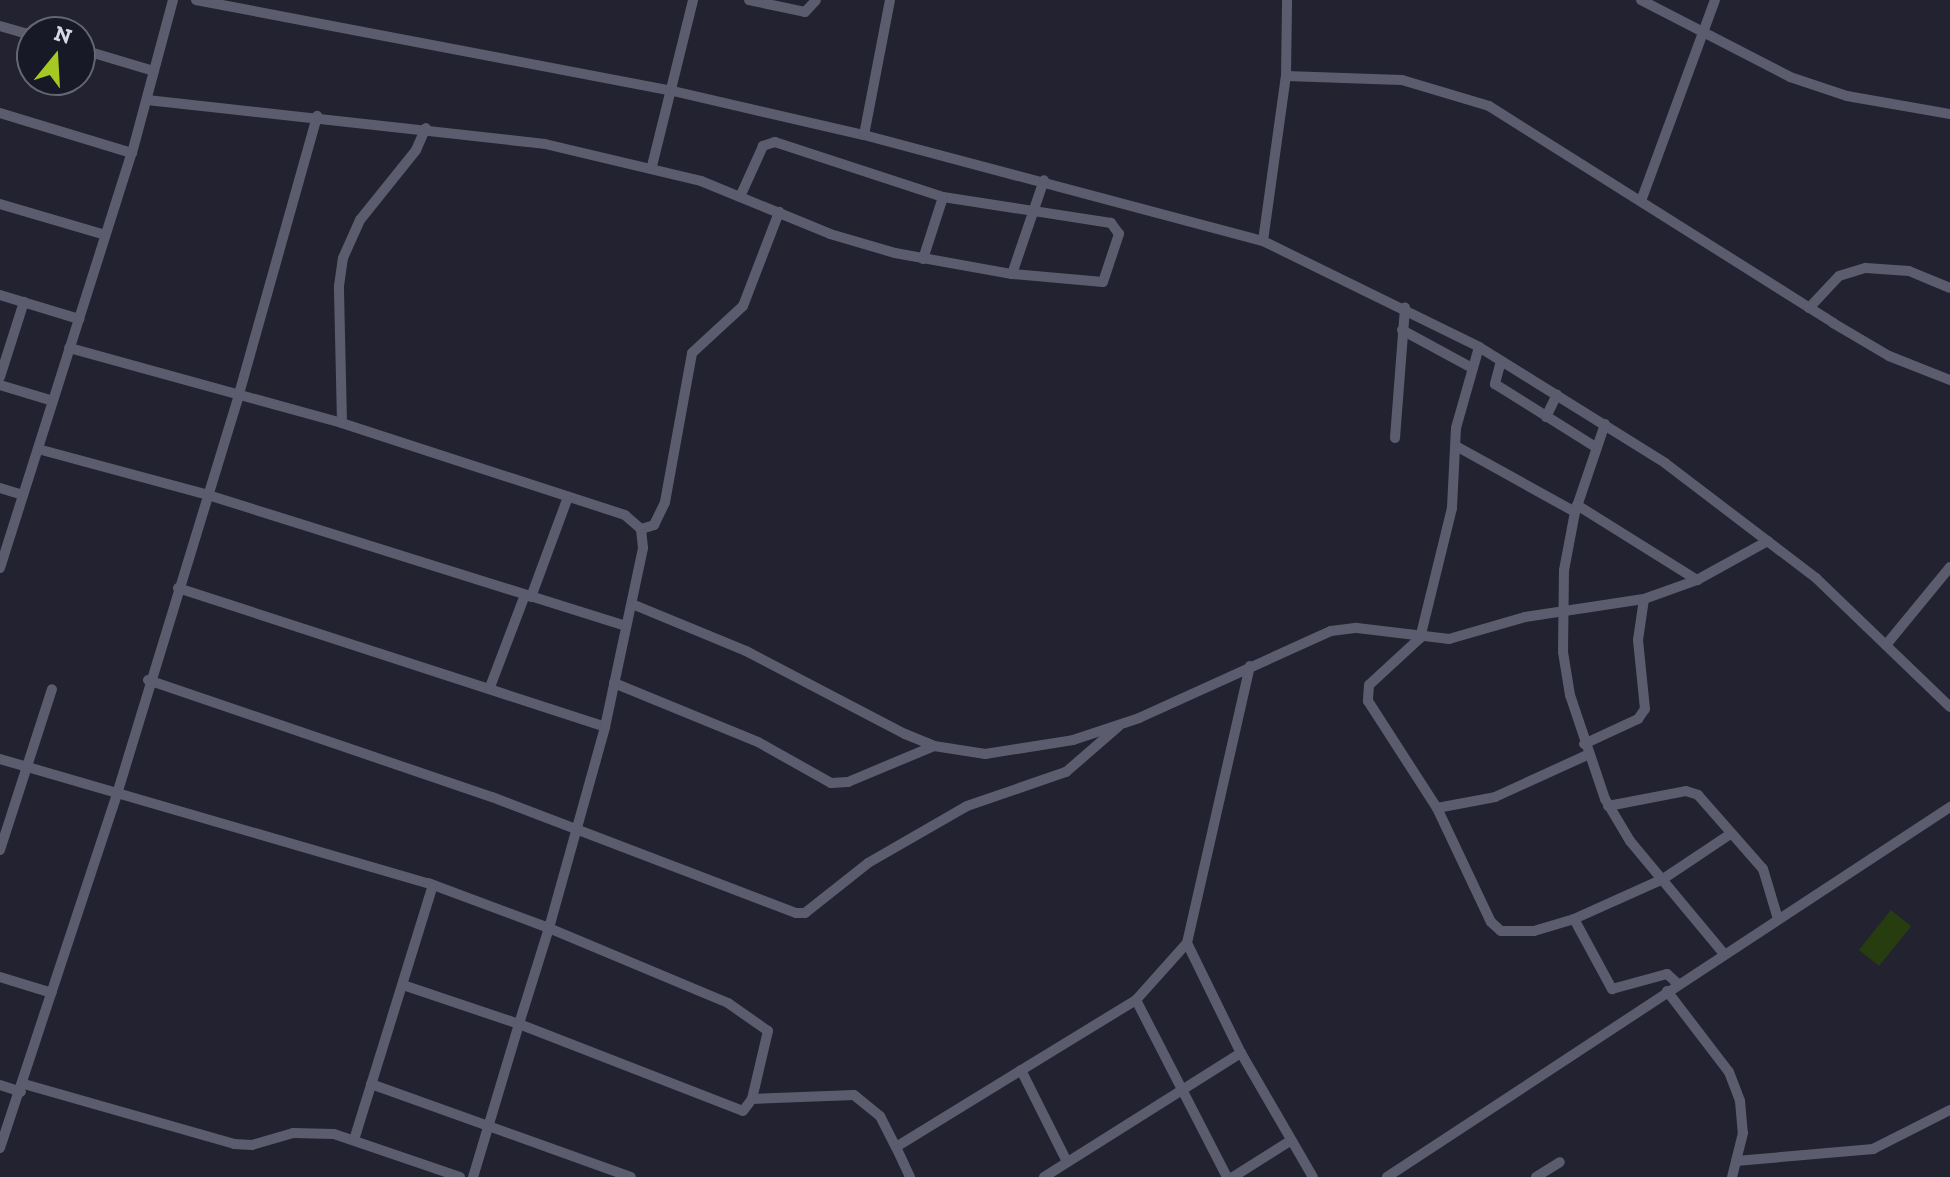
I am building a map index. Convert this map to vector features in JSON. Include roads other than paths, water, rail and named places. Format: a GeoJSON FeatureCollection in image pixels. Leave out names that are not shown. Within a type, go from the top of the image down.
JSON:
{"type":"FeatureCollection","features":[{"type":"Feature","properties":{"kind":"street"},"geometry":{"type":"LineString","coordinates":[[0,568],[132,153],[173,0]]}},
{"type":"Feature","properties":{"kind":"street"},"geometry":{"type":"LineString","coordinates":[[196,0],[673,91],[1044,180],[1263,241],[1405,307],[1479,347],[1605,424],[1768,541],[1886,645],[1950,707]]}},
{"type":"Feature","properties":{"kind":"street"},"geometry":{"type":"LineString","coordinates":[[652,166],[673,91],[693,0]]}},
{"type":"Feature","properties":{"kind":"street"},"geometry":{"type":"LineString","coordinates":[[749,0],[805,12],[816,0]]}},
{"type":"Feature","properties":{"kind":"street"},"geometry":{"type":"LineString","coordinates":[[864,135],[890,0]]}},
{"type":"Feature","properties":{"kind":"street"},"geometry":{"type":"LineString","coordinates":[[1263,241],[1286,76],[1287,0]]}},
{"type":"Feature","properties":{"kind":"street"},"geometry":{"type":"LineString","coordinates":[[1641,0],[1812,85],[1890,106],[1950,114]]}},
{"type":"Feature","properties":{"kind":"street"},"geometry":{"type":"LineString","coordinates":[[1641,201],[1706,34],[1715,0]]}},
{"type":"Feature","properties":{"kind":"street"},"geometry":{"type":"LineString","coordinates":[[96,54],[154,71]]}},
{"type":"Feature","properties":{"kind":"street"},"geometry":{"type":"LineString","coordinates":[[1286,76],[1356,76],[1444,89],[1489,106],[1889,356],[1950,380]]}},
{"type":"Feature","properties":{"kind":"street"},"geometry":{"type":"LineString","coordinates":[[147,100],[426,128],[652,166],[740,197],[830,234],[923,259],[1012,274],[1097,284],[1106,277],[1117,227],[1033,210],[943,197],[775,142],[763,146],[740,197]]}},
{"type":"Feature","properties":{"kind":"street"},"geometry":{"type":"LineString","coordinates":[[0,113],[132,153]]}},
{"type":"Feature","properties":{"kind":"street"},"geometry":{"type":"LineString","coordinates":[[0,1148],[117,794],[148,680],[239,394],[317,116]]}},
{"type":"Feature","properties":{"kind":"street"},"geometry":{"type":"LineString","coordinates":[[342,423],[339,286],[343,258],[360,220],[416,150],[426,128]]}},
{"type":"Feature","properties":{"kind":"street"},"geometry":{"type":"LineString","coordinates":[[1012,274],[1044,180]]}},
{"type":"Feature","properties":{"kind":"street"},"geometry":{"type":"LineString","coordinates":[[923,259],[943,197]]}},
{"type":"Feature","properties":{"kind":"street"},"geometry":{"type":"LineString","coordinates":[[0,204],[105,235]]}},
{"type":"Feature","properties":{"kind":"street"},"geometry":{"type":"LineString","coordinates":[[641,529],[654,525],[665,502],[692,353],[743,306],[779,212]]}},
{"type":"Feature","properties":{"kind":"street"},"geometry":{"type":"LineString","coordinates":[[1809,308],[1839,276],[1866,268],[1909,271],[1950,288]]}},
{"type":"Feature","properties":{"kind":"street"},"geometry":{"type":"LineString","coordinates":[[0,295],[79,319]]}},
{"type":"Feature","properties":{"kind":"street"},"geometry":{"type":"LineString","coordinates":[[0,377],[24,302]]}},
{"type":"Feature","properties":{"kind":"street"},"geometry":{"type":"LineString","coordinates":[[1395,438],[1405,307]]}},
{"type":"Feature","properties":{"kind":"street"},"geometry":{"type":"LineString","coordinates":[[1402,330],[1472,368]]}},
{"type":"Feature","properties":{"kind":"street"},"geometry":{"type":"LineString","coordinates":[[1479,347],[1456,446],[1452,508],[1420,638],[1366,693],[1437,808],[1491,922],[1501,931],[1534,931],[1574,919],[1663,879],[1729,835]]}},
{"type":"Feature","properties":{"kind":"street"},"geometry":{"type":"LineString","coordinates":[[69,348],[342,423],[625,515],[641,529],[643,548],[605,727],[549,928],[473,1177]]}},
{"type":"Feature","properties":{"kind":"street"},"geometry":{"type":"LineString","coordinates":[[1501,361],[1495,384],[1597,448]]}},
{"type":"Feature","properties":{"kind":"street"},"geometry":{"type":"LineString","coordinates":[[0,385],[53,401]]}},
{"type":"Feature","properties":{"kind":"street"},"geometry":{"type":"LineString","coordinates":[[1546,417],[1557,394]]}},
{"type":"Feature","properties":{"kind":"street"},"geometry":{"type":"LineString","coordinates":[[1605,424],[1576,508],[1562,610],[1563,652],[1585,750],[1608,806],[1725,955]]}},
{"type":"Feature","properties":{"kind":"street"},"geometry":{"type":"LineString","coordinates":[[1456,446],[1576,508],[1697,580]]}},
{"type":"Feature","properties":{"kind":"street"},"geometry":{"type":"LineString","coordinates":[[38,449],[208,495],[626,626]]}},
{"type":"Feature","properties":{"kind":"street"},"geometry":{"type":"LineString","coordinates":[[0,488],[23,495]]}},
{"type":"Feature","properties":{"kind":"street"},"geometry":{"type":"LineString","coordinates":[[490,687],[568,497]]}},
{"type":"Feature","properties":{"kind":"street"},"geometry":{"type":"LineString","coordinates":[[632,604],[733,644],[934,746],[985,754],[1021,752],[1170,707],[1250,666],[1331,631],[1357,628],[1420,638],[1449,639],[1562,610],[1644,599],[1697,580],[1768,541]]}},
{"type":"Feature","properties":{"kind":"street"},"geometry":{"type":"LineString","coordinates":[[1886,645],[1947,579],[1950,567]]}},
{"type":"Feature","properties":{"kind":"street"},"geometry":{"type":"LineString","coordinates":[[178,588],[490,687],[605,727]]}},
{"type":"Feature","properties":{"kind":"street"},"geometry":{"type":"LineString","coordinates":[[1437,808],[1495,797],[1638,719],[1645,709],[1638,640],[1644,599]]}},
{"type":"Feature","properties":{"kind":"street"},"geometry":{"type":"LineString","coordinates":[[896,1147],[1136,1000],[1187,943],[1250,666]]}},
{"type":"Feature","properties":{"kind":"street"},"geometry":{"type":"LineString","coordinates":[[148,680],[576,829],[805,913],[868,863],[939,821],[1066,772],[1120,724]]}},
{"type":"Feature","properties":{"kind":"street"},"geometry":{"type":"LineString","coordinates":[[614,683],[758,742],[831,783],[848,782],[934,746]]}},
{"type":"Feature","properties":{"kind":"street"},"geometry":{"type":"LineString","coordinates":[[0,850],[52,689]]}},
{"type":"Feature","properties":{"kind":"street"},"geometry":{"type":"LineString","coordinates":[[0,759],[433,885],[651,967],[764,1025],[768,1041],[752,1099],[746,1109],[737,1110],[519,1024],[403,985]]}},
{"type":"Feature","properties":{"kind":"street"},"geometry":{"type":"LineString","coordinates":[[1608,806],[1692,792],[1770,880],[1778,919]]}},
{"type":"Feature","properties":{"kind":"street"},"geometry":{"type":"LineString","coordinates":[[1387,1177],[1950,807]]}},
{"type":"Feature","properties":{"kind":"street"},"geometry":{"type":"LineString","coordinates":[[354,1140],[433,885]]}},
{"type":"Feature","properties":{"kind":"street"},"geometry":{"type":"LineString","coordinates":[[1574,919],[1612,989],[1667,974],[1678,984]]}},
{"type":"Feature","properties":{"kind":"street"},"geometry":{"type":"LineString","coordinates":[[1187,943],[1241,1053],[1313,1177]]}},
{"type":"Feature","properties":{"kind":"street"},"geometry":{"type":"LineString","coordinates":[[0,977],[52,993]]}},
{"type":"Feature","properties":{"kind":"street"},"geometry":{"type":"LineString","coordinates":[[1667,991],[1729,1072],[1740,1101],[1743,1133],[1732,1177]]}},
{"type":"Feature","properties":{"kind":"street"},"geometry":{"type":"LineString","coordinates":[[1136,1000],[1227,1177]]}},
{"type":"Feature","properties":{"kind":"street"},"geometry":{"type":"LineString","coordinates":[[1044,1177],[1241,1053]]}},
{"type":"Feature","properties":{"kind":"street"},"geometry":{"type":"LineString","coordinates":[[1021,1070],[1067,1162]]}},
{"type":"Feature","properties":{"kind":"street"},"geometry":{"type":"LineString","coordinates":[[371,1084],[631,1177]]}},
{"type":"Feature","properties":{"kind":"street"},"geometry":{"type":"LineString","coordinates":[[0,1085],[22,1088],[234,1144],[315,1131],[354,1140],[460,1177]]}},
{"type":"Feature","properties":{"kind":"street"},"geometry":{"type":"LineString","coordinates":[[752,1099],[854,1095],[880,1116],[910,1177]]}},
{"type":"Feature","properties":{"kind":"street"},"geometry":{"type":"LineString","coordinates":[[1736,1161],[1873,1149],[1950,1110]]}},
{"type":"Feature","properties":{"kind":"street"},"geometry":{"type":"LineString","coordinates":[[1233,1177],[1290,1141]]}},
{"type":"Feature","properties":{"kind":"street"},"geometry":{"type":"LineString","coordinates":[[1536,1177],[1560,1162]]}}]}
